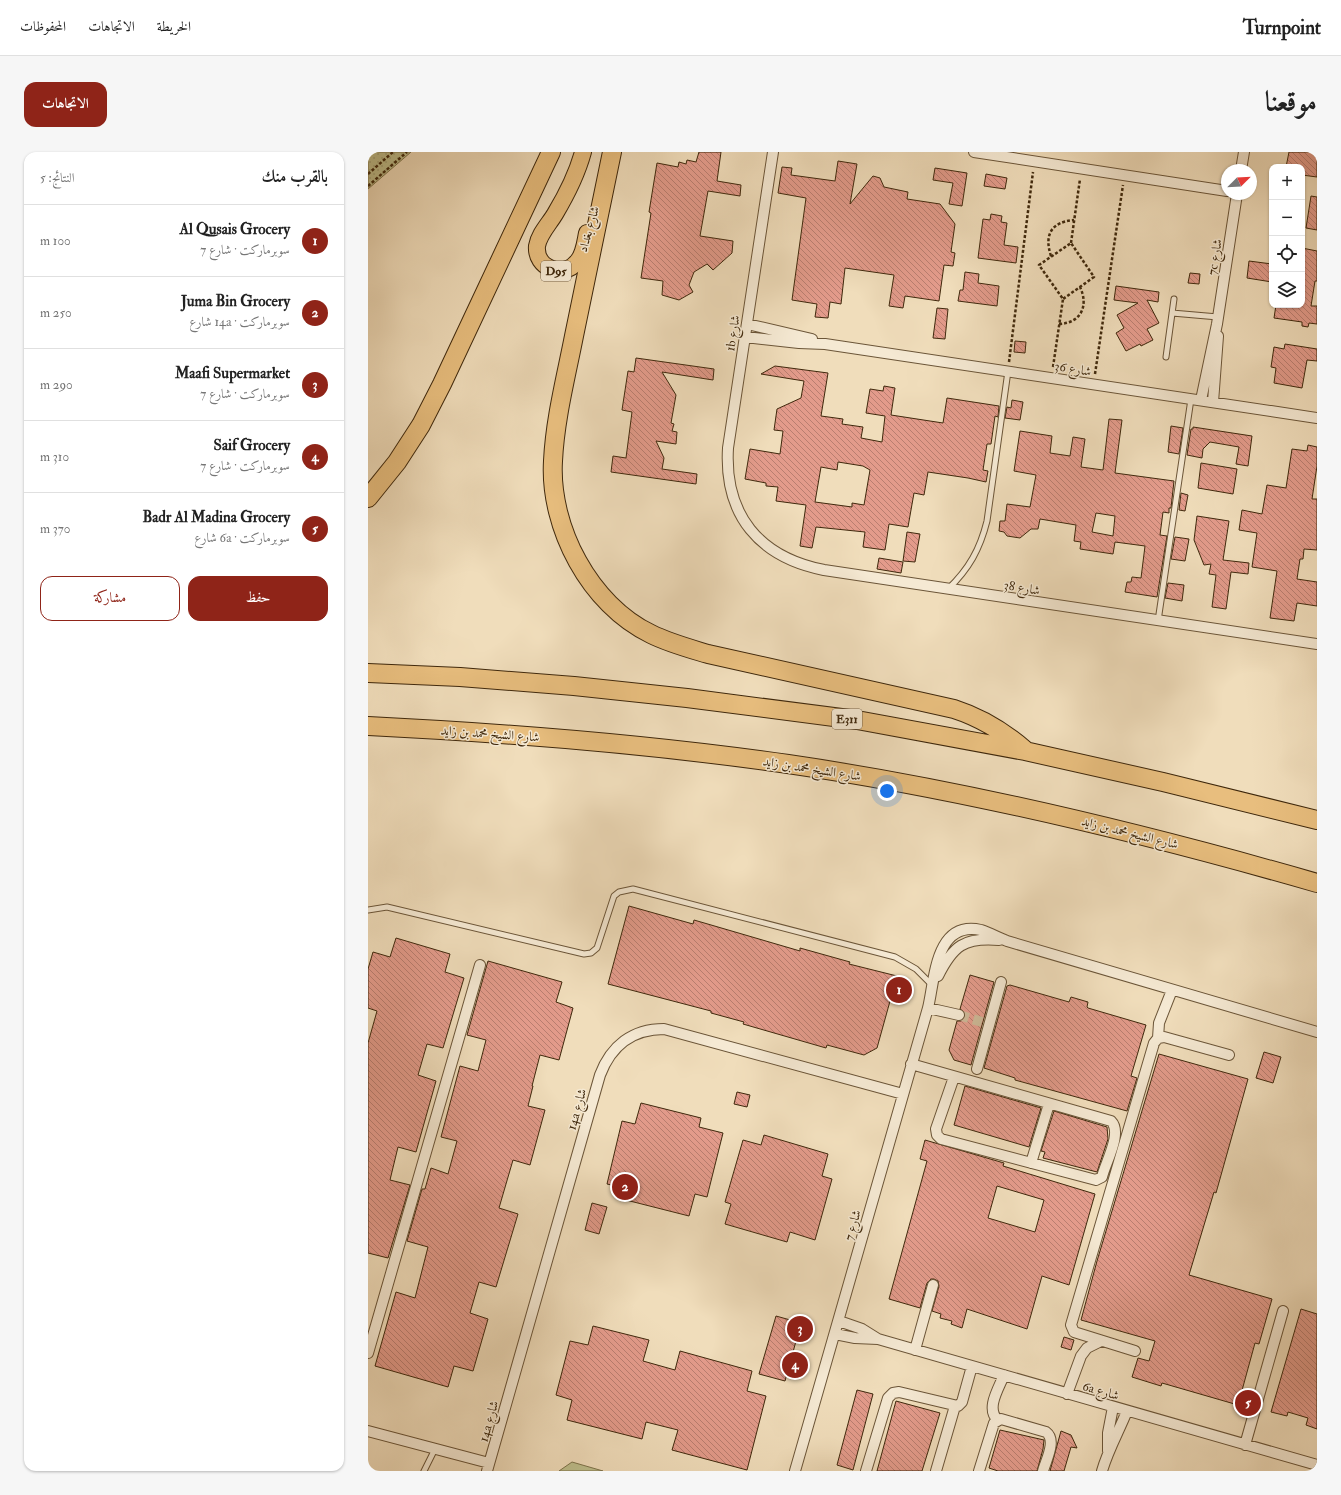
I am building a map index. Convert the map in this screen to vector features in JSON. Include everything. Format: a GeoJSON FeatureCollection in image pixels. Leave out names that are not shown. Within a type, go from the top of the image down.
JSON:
{"type":"FeatureCollection","features":[{"type":"Feature","properties":{"kind":"highway"},"geometry":{"type":"LineString","coordinates":[[368,498],[397,462],[424,418],[551,152]]}},
{"type":"Feature","properties":{"kind":"highway"},"geometry":{"type":"LineString","coordinates":[[611,152],[562,400],[553,462],[554,492],[560,521],[571,548],[585,574],[604,597],[625,617],[650,634],[675,645],[708,654],[954,709],[993,725],[1026,751]]}},
{"type":"Feature","properties":{"kind":"highway","name":"E311"},"geometry":{"type":"LineString","coordinates":[[368,673],[551,684],[687,698],[857,720],[1026,751],[1164,782],[1317,820]]}},
{"type":"Feature","properties":{"kind":"highway","name":"شارع الشيخ محمد بن زايد"},"geometry":{"type":"LineString","coordinates":[[368,726],[518,734],[614,742],[724,755],[877,778],[1073,818],[1223,856],[1317,883]]}},
{"type":"Feature","properties":{"kind":"main road","name":"شارع بغداد"},"geometry":{"type":"LineString","coordinates":[[583,152],[565,197],[538,240],[538,256],[549,268],[557,271],[573,267],[579,261],[611,152]]}},
{"type":"Feature","properties":{"kind":"street","name":"1b شارع"},"geometry":{"type":"LineString","coordinates":[[741,516],[729,483],[727,465],[728,448],[773,152]]}},
{"type":"Feature","properties":{"kind":"street"},"geometry":{"type":"LineString","coordinates":[[974,152],[1221,189]]}},
{"type":"Feature","properties":{"kind":"street"},"geometry":{"type":"LineString","coordinates":[[1242,164],[1244,152]]}},
{"type":"Feature","properties":{"kind":"street","name":"7c شارع"},"geometry":{"type":"LineString","coordinates":[[1196,400],[1218,321],[1237,200]]}},
{"type":"Feature","properties":{"kind":"street","name":"7c شارع"},"geometry":{"type":"LineString","coordinates":[[1213,402],[1218,321]]}},
{"type":"Feature","properties":{"kind":"street","name":"شارع 36"},"geometry":{"type":"LineString","coordinates":[[746,324],[801,336],[825,344]]}},
{"type":"Feature","properties":{"kind":"street","name":"شارع 36"},"geometry":{"type":"LineString","coordinates":[[744,337],[793,343],[825,344],[1317,418]]}},
{"type":"Feature","properties":{"kind":"street","name":"شارع 38"},"geometry":{"type":"LineString","coordinates":[[741,516],[753,532],[768,547],[785,558],[804,566],[1317,644]]}},
{"type":"Feature","properties":{"kind":"street","name":"شارع 7"},"geometry":{"type":"LineString","coordinates":[[795,1471],[928,1008],[933,986],[947,959],[960,946],[979,940],[1007,941],[1317,1032]]}},
{"type":"Feature","properties":{"kind":"street"},"geometry":{"type":"LineString","coordinates":[[368,1353],[480,965]]}},
{"type":"Feature","properties":{"kind":"street"},"geometry":{"type":"LineString","coordinates":[[977,1069],[986,1023],[1001,982]]}},
{"type":"Feature","properties":{"kind":"street"},"geometry":{"type":"LineString","coordinates":[[1135,1351],[1074,1332],[1071,1325],[1154,1043],[1158,1038],[1159,1023],[1172,990]]}},
{"type":"Feature","properties":{"kind":"street"},"geometry":{"type":"LineString","coordinates":[[928,1008],[959,1015]]}},
{"type":"Feature","properties":{"kind":"street","name":"14a شارع"},"geometry":{"type":"LineString","coordinates":[[488,1467],[600,1075],[607,1060],[618,1045],[632,1035],[646,1030],[673,1031],[903,1094]]}},
{"type":"Feature","properties":{"kind":"street"},"geometry":{"type":"LineString","coordinates":[[1158,1038],[1164,1037],[1229,1055]]}},
{"type":"Feature","properties":{"kind":"street"},"geometry":{"type":"LineString","coordinates":[[911,1064],[1111,1122],[1115,1125],[1116,1133],[1102,1178],[1096,1180],[938,1137],[936,1129],[954,1077]]}},
{"type":"Feature","properties":{"kind":"street"},"geometry":{"type":"LineString","coordinates":[[1031,1163],[1049,1104]]}},
{"type":"Feature","properties":{"kind":"street"},"geometry":{"type":"LineString","coordinates":[[915,1350],[933,1285]]}},
{"type":"Feature","properties":{"kind":"street"},"geometry":{"type":"LineString","coordinates":[[1245,1445],[1283,1311]]}},
{"type":"Feature","properties":{"kind":"street","name":"6a شارع"},"geometry":{"type":"LineString","coordinates":[[838,1321],[862,1329],[878,1339]]}},
{"type":"Feature","properties":{"kind":"street","name":"6a شارع"},"geometry":{"type":"LineString","coordinates":[[835,1334],[855,1338],[878,1339],[1317,1465]]}},
{"type":"Feature","properties":{"kind":"street"},"geometry":{"type":"LineString","coordinates":[[1067,1394],[1080,1356],[1087,1348],[1101,1341]]}},
{"type":"Feature","properties":{"kind":"street"},"geometry":{"type":"LineString","coordinates":[[866,1471],[888,1398],[893,1393],[899,1392],[958,1406],[962,1402],[972,1366]]}},
{"type":"Feature","properties":{"kind":"street"},"geometry":{"type":"LineString","coordinates":[[1004,1376],[992,1408],[994,1416],[998,1420],[1049,1434],[1051,1441],[1042,1471]]}},
{"type":"Feature","properties":{"kind":"street"},"geometry":{"type":"LineString","coordinates":[[936,1471],[955,1406]]}},
{"type":"Feature","properties":{"kind":"street"},"geometry":{"type":"LineString","coordinates":[[1108,1451],[1108,1433],[1113,1407]]}},
{"type":"Feature","properties":{"kind":"street"},"geometry":{"type":"LineString","coordinates":[[1102,1471],[1108,1451],[1117,1435],[1127,1411]]}},
{"type":"Feature","properties":{"kind":"street"},"geometry":{"type":"LineString","coordinates":[[979,1471],[994,1423],[998,1420]]}},
{"type":"Feature","properties":{"kind":"street"},"geometry":{"type":"LineString","coordinates":[[368,1431],[435,1449],[488,1467]]}},
{"type":"Feature","properties":{"kind":"lane"},"geometry":{"type":"LineString","coordinates":[[1166,357],[1174,299]]}},
{"type":"Feature","properties":{"kind":"lane"},"geometry":{"type":"LineString","coordinates":[[1172,313],[1218,321]]}},
{"type":"Feature","properties":{"kind":"lane"},"geometry":{"type":"LineString","coordinates":[[948,589],[974,558],[982,540],[987,520],[1008,371]]}},
{"type":"Feature","properties":{"kind":"lane"},"geometry":{"type":"LineString","coordinates":[[1158,620],[1196,400]]}},
{"type":"Feature","properties":{"kind":"lane"},"geometry":{"type":"LineString","coordinates":[[368,910],[387,907],[584,954],[597,948],[614,896],[619,892],[633,890],[895,957],[916,969],[933,986]]}},
{"type":"Feature","properties":{"kind":"lane"},"geometry":{"type":"LineString","coordinates":[[424,1471],[435,1449]]}},
{"type":"Feature","properties":{"kind":"path"},"geometry":{"type":"LineString","coordinates":[[368,174],[393,152]]}},
{"type":"Feature","properties":{"kind":"path"},"geometry":{"type":"LineString","coordinates":[[368,186],[407,152]]}},
{"type":"Feature","properties":{"kind":"path"},"geometry":{"type":"LineString","coordinates":[[1008,371],[1035,161]]}},
{"type":"Feature","properties":{"kind":"path"},"geometry":{"type":"LineString","coordinates":[[1062,299],[1094,278],[1071,243],[1082,168]]}},
{"type":"Feature","properties":{"kind":"path"},"geometry":{"type":"LineString","coordinates":[[1093,384],[1124,175]]}},
{"type":"Feature","properties":{"kind":"path"},"geometry":{"type":"LineString","coordinates":[[1051,256],[1047,245],[1049,235],[1055,226],[1064,221],[1074,220]]}},
{"type":"Feature","properties":{"kind":"path"},"geometry":{"type":"LineString","coordinates":[[1051,378],[1062,299],[1039,265],[1071,243]]}},
{"type":"Feature","properties":{"kind":"path"},"geometry":{"type":"LineString","coordinates":[[1059,324],[1066,324],[1080,316],[1085,302],[1080,287]]}},
{"type":"Feature","properties":{"kind":"green space"},"geometry":{"type":"Polygon","coordinates":[[[368,152],[411,152],[368,189],[368,152]]]}},
{"type":"Feature","properties":{"kind":"green space"},"geometry":{"type":"Polygon","coordinates":[[[572,1462],[603,1471],[559,1471],[572,1462]]]}},
{"type":"Feature","properties":{"kind":"building"},"geometry":{"type":"Polygon","coordinates":[[[699,152],[721,152],[717,181],[741,185],[740,196],[708,191],[700,236],[733,241],[732,253],[713,270],[707,264],[694,272],[689,285],[693,292],[679,300],[662,295],[663,281],[641,278],[651,213],[649,212],[657,163],[678,167],[679,162],[686,164],[687,160],[696,162],[699,152]]]}},
{"type":"Feature","properties":{"kind":"building"},"geometry":{"type":"Polygon","coordinates":[[[1289,152],[1317,152],[1317,177],[1305,175],[1305,164],[1287,164],[1289,152]]]}},
{"type":"Feature","properties":{"kind":"building"},"geometry":{"type":"Polygon","coordinates":[[[838,161],[857,164],[850,204],[873,176],[880,178],[884,187],[908,192],[907,199],[940,204],[955,224],[951,252],[955,253],[953,266],[944,265],[939,301],[905,296],[903,308],[889,306],[894,275],[845,268],[841,304],[830,302],[828,318],[815,317],[817,304],[792,300],[806,198],[778,193],[782,167],[792,168],[791,175],[835,181],[838,161]]]}},
{"type":"Feature","properties":{"kind":"building"},"geometry":{"type":"Polygon","coordinates":[[[935,168],[967,173],[962,206],[949,204],[953,183],[933,180],[935,168]]]}},
{"type":"Feature","properties":{"kind":"building"},"geometry":{"type":"Polygon","coordinates":[[[986,174],[1007,178],[1005,189],[984,186],[986,174]]]}},
{"type":"Feature","properties":{"kind":"building"},"geometry":{"type":"Polygon","coordinates":[[[1311,196],[1317,197],[1317,230],[1306,228],[1311,196]]]}},
{"type":"Feature","properties":{"kind":"building"},"geometry":{"type":"Polygon","coordinates":[[[991,214],[1002,216],[1001,222],[1007,223],[1004,245],[1018,247],[1016,263],[978,258],[983,219],[990,220],[991,214]]]}},
{"type":"Feature","properties":{"kind":"building"},"geometry":{"type":"Polygon","coordinates":[[[1305,249],[1317,251],[1317,281],[1315,281],[1311,306],[1317,306],[1317,324],[1309,323],[1308,327],[1302,326],[1302,322],[1274,318],[1276,308],[1305,308],[1305,249]]]}},
{"type":"Feature","properties":{"kind":"building"},"geometry":{"type":"Polygon","coordinates":[[[1249,261],[1269,264],[1269,282],[1247,278],[1249,261]]]}},
{"type":"Feature","properties":{"kind":"building"},"geometry":{"type":"Polygon","coordinates":[[[965,272],[979,274],[978,283],[999,286],[997,306],[958,301],[960,290],[963,290],[965,272]]]}},
{"type":"Feature","properties":{"kind":"building"},"geometry":{"type":"Polygon","coordinates":[[[1190,273],[1200,274],[1199,284],[1188,283],[1190,273]]]}},
{"type":"Feature","properties":{"kind":"building"},"geometry":{"type":"Polygon","coordinates":[[[1116,286],[1159,292],[1158,302],[1147,300],[1159,323],[1147,329],[1153,340],[1141,346],[1140,344],[1126,351],[1116,333],[1124,328],[1117,315],[1138,303],[1114,300],[1116,286]]]}},
{"type":"Feature","properties":{"kind":"building"},"geometry":{"type":"Polygon","coordinates":[[[937,308],[948,309],[945,339],[933,338],[937,308]]]}},
{"type":"Feature","properties":{"kind":"building"},"geometry":{"type":"Polygon","coordinates":[[[1015,341],[1026,342],[1025,353],[1014,352],[1015,341]]]}},
{"type":"Feature","properties":{"kind":"building"},"geometry":{"type":"Polygon","coordinates":[[[1285,344],[1317,349],[1317,361],[1307,360],[1302,388],[1274,383],[1276,368],[1271,367],[1274,347],[1284,349],[1285,344]]]}},
{"type":"Feature","properties":{"kind":"building"},"geometry":{"type":"Polygon","coordinates":[[[636,358],[714,369],[713,380],[662,372],[676,395],[671,423],[674,424],[672,431],[677,432],[676,444],[656,441],[664,458],[662,469],[697,474],[696,484],[611,472],[613,456],[626,458],[632,412],[622,410],[628,371],[634,372],[636,358]]]}},
{"type":"Feature","properties":{"kind":"building"},"geometry":{"type":"Polygon","coordinates":[[[775,366],[828,373],[821,416],[843,419],[842,424],[863,427],[861,438],[882,442],[885,416],[866,413],[870,389],[883,391],[884,386],[895,388],[891,415],[943,423],[947,398],[999,406],[998,417],[995,416],[991,444],[987,444],[983,470],[988,471],[986,482],[928,472],[924,495],[914,493],[908,527],[889,524],[885,550],[863,547],[865,532],[816,527],[812,548],[800,546],[806,505],[776,501],[778,487],[766,486],[766,483],[745,479],[750,449],[780,454],[783,431],[774,430],[777,409],[801,398],[804,381],[761,374],[775,366]],[[838,462],[837,470],[821,467],[815,502],[852,507],[852,503],[864,505],[870,470],[863,466],[838,462]]]}},
{"type":"Feature","properties":{"kind":"building"},"geometry":{"type":"Polygon","coordinates":[[[1012,400],[1023,402],[1020,420],[1005,418],[1007,407],[1011,408],[1012,400]]]}},
{"type":"Feature","properties":{"kind":"building"},"geometry":{"type":"Polygon","coordinates":[[[1109,419],[1122,420],[1115,473],[1174,481],[1171,508],[1169,508],[1169,513],[1163,512],[1160,535],[1167,536],[1157,597],[1125,592],[1127,582],[1131,582],[1132,577],[1141,578],[1145,546],[1115,542],[1113,554],[1080,549],[1081,542],[1074,541],[1076,525],[1040,519],[1038,529],[1031,529],[1020,538],[1007,536],[1004,532],[999,531],[1000,521],[1005,521],[1007,504],[1030,507],[1036,475],[1014,471],[1020,431],[1052,436],[1050,453],[1070,456],[1073,437],[1085,439],[1081,467],[1103,470],[1109,419]],[[1096,513],[1092,532],[1113,536],[1115,516],[1096,513]]]}},
{"type":"Feature","properties":{"kind":"building"},"geometry":{"type":"Polygon","coordinates":[[[1171,426],[1183,428],[1179,454],[1168,452],[1171,426]]]}},
{"type":"Feature","properties":{"kind":"building"},"geometry":{"type":"Polygon","coordinates":[[[1193,427],[1252,436],[1248,466],[1236,464],[1239,447],[1210,442],[1203,449],[1202,458],[1187,455],[1191,429],[1193,429],[1193,427]]]}},
{"type":"Feature","properties":{"kind":"building"},"geometry":{"type":"Polygon","coordinates":[[[1308,445],[1317,447],[1317,466],[1312,499],[1317,499],[1317,550],[1304,549],[1303,559],[1300,559],[1297,579],[1317,582],[1317,606],[1297,603],[1294,621],[1270,618],[1277,571],[1252,567],[1257,533],[1239,530],[1242,510],[1262,514],[1267,485],[1286,488],[1292,449],[1307,451],[1308,445]]]}},
{"type":"Feature","properties":{"kind":"building"},"geometry":{"type":"Polygon","coordinates":[[[1201,463],[1237,469],[1233,494],[1198,488],[1201,463]]]}},
{"type":"Feature","properties":{"kind":"building"},"geometry":{"type":"Polygon","coordinates":[[[1181,493],[1188,495],[1185,511],[1179,510],[1181,493]]]}},
{"type":"Feature","properties":{"kind":"building"},"geometry":{"type":"Polygon","coordinates":[[[1197,516],[1229,521],[1223,560],[1249,563],[1248,574],[1231,572],[1226,609],[1212,607],[1216,575],[1209,574],[1211,564],[1204,565],[1194,540],[1197,516]]]}},
{"type":"Feature","properties":{"kind":"building"},"geometry":{"type":"Polygon","coordinates":[[[907,532],[920,534],[915,562],[903,561],[907,532]]]}},
{"type":"Feature","properties":{"kind":"building"},"geometry":{"type":"Polygon","coordinates":[[[1175,537],[1189,539],[1185,561],[1171,559],[1175,537]]]}},
{"type":"Feature","properties":{"kind":"building"},"geometry":{"type":"Polygon","coordinates":[[[879,558],[903,562],[901,573],[877,569],[879,558]]]}},
{"type":"Feature","properties":{"kind":"building"},"geometry":{"type":"Polygon","coordinates":[[[1168,583],[1184,585],[1182,601],[1165,598],[1168,583]]]}},
{"type":"Feature","properties":{"kind":"building"},"geometry":{"type":"Polygon","coordinates":[[[629,906],[693,924],[694,920],[800,951],[800,948],[850,962],[849,964],[897,976],[877,1048],[864,1055],[827,1045],[826,1048],[743,1024],[744,1022],[711,1013],[711,1011],[608,984],[629,906]]]}},
{"type":"Feature","properties":{"kind":"building"},"geometry":{"type":"Polygon","coordinates":[[[396,938],[450,954],[445,972],[464,978],[443,1048],[427,1044],[418,1075],[436,1081],[416,1152],[398,1147],[390,1180],[410,1185],[388,1258],[368,1253],[368,1043],[377,1011],[368,1008],[368,969],[373,952],[390,957],[396,938]]]}},
{"type":"Feature","properties":{"kind":"building"},"geometry":{"type":"Polygon","coordinates":[[[488,961],[562,982],[556,1002],[573,1008],[559,1060],[540,1055],[528,1106],[545,1110],[530,1165],[513,1160],[499,1208],[518,1214],[496,1287],[479,1282],[470,1313],[488,1319],[473,1371],[454,1366],[448,1387],[375,1366],[396,1292],[415,1298],[428,1247],[407,1241],[422,1189],[425,1189],[431,1168],[448,1174],[457,1141],[441,1137],[460,1066],[478,1071],[486,1040],[467,1035],[488,961]]]}},
{"type":"Feature","properties":{"kind":"building"},"geometry":{"type":"Polygon","coordinates":[[[970,975],[994,982],[971,1065],[954,1060],[949,1050],[957,1021],[961,1021],[965,1017],[965,1013],[960,1009],[970,975]]]}},
{"type":"Feature","properties":{"kind":"building"},"geometry":{"type":"Polygon","coordinates":[[[1010,985],[1069,1002],[1071,997],[1088,1002],[1088,1008],[1146,1025],[1131,1076],[1137,1078],[1127,1111],[1015,1080],[1015,1078],[984,1068],[1007,986],[1010,985]]]}},
{"type":"Feature","properties":{"kind":"building"},"geometry":{"type":"Polygon","coordinates":[[[1264,1052],[1281,1057],[1273,1083],[1256,1078],[1264,1052]]]}},
{"type":"Feature","properties":{"kind":"building"},"geometry":{"type":"Polygon","coordinates":[[[1159,1054],[1248,1079],[1216,1193],[1214,1192],[1189,1275],[1272,1299],[1259,1344],[1255,1343],[1238,1405],[1162,1383],[1161,1386],[1132,1377],[1138,1358],[1149,1361],[1155,1341],[1081,1320],[1097,1261],[1159,1054]]]}},
{"type":"Feature","properties":{"kind":"building"},"geometry":{"type":"Polygon","coordinates":[[[965,1086],[1041,1108],[1029,1147],[954,1125],[965,1086]]]}},
{"type":"Feature","properties":{"kind":"building"},"geometry":{"type":"Polygon","coordinates":[[[737,1092],[750,1095],[747,1107],[734,1104],[737,1092]]]}},
{"type":"Feature","properties":{"kind":"building"},"geometry":{"type":"Polygon","coordinates":[[[641,1103],[701,1118],[699,1127],[723,1133],[707,1197],[695,1194],[689,1216],[622,1199],[625,1188],[607,1184],[622,1121],[635,1124],[641,1103]]]}},
{"type":"Feature","properties":{"kind":"building"},"geometry":{"type":"Polygon","coordinates":[[[1054,1111],[1107,1127],[1108,1139],[1097,1172],[1043,1158],[1045,1152],[1041,1151],[1054,1111]]]}},
{"type":"Feature","properties":{"kind":"building"},"geometry":{"type":"Polygon","coordinates":[[[764,1135],[828,1154],[822,1176],[832,1179],[815,1240],[790,1232],[787,1242],[725,1224],[731,1204],[725,1202],[743,1140],[761,1145],[764,1135]]]}},
{"type":"Feature","properties":{"kind":"building"},"geometry":{"type":"Polygon","coordinates":[[[925,1140],[1004,1163],[1003,1166],[1095,1194],[1069,1285],[1042,1276],[1027,1329],[967,1309],[962,1328],[951,1324],[952,1321],[940,1318],[941,1314],[932,1311],[939,1286],[938,1281],[934,1279],[931,1279],[927,1283],[920,1308],[889,1299],[927,1161],[920,1159],[925,1140]],[[997,1186],[988,1218],[1035,1232],[1044,1200],[997,1186]]]}},
{"type":"Feature","properties":{"kind":"building"},"geometry":{"type":"Polygon","coordinates":[[[592,1203],[607,1207],[599,1234],[585,1230],[592,1203]]]}},
{"type":"Feature","properties":{"kind":"building"},"geometry":{"type":"Polygon","coordinates":[[[1301,1309],[1317,1314],[1317,1429],[1306,1425],[1308,1418],[1288,1412],[1287,1416],[1271,1412],[1301,1309]]]}},
{"type":"Feature","properties":{"kind":"building"},"geometry":{"type":"Polygon","coordinates":[[[776,1316],[801,1323],[785,1381],[759,1374],[776,1316]]]}},
{"type":"Feature","properties":{"kind":"building"},"geometry":{"type":"Polygon","coordinates":[[[593,1326],[649,1340],[643,1361],[675,1370],[680,1351],[752,1371],[747,1391],[766,1396],[747,1470],[672,1450],[678,1430],[646,1422],[642,1439],[567,1420],[572,1400],[556,1395],[570,1341],[588,1345],[593,1326]]]}},
{"type":"Feature","properties":{"kind":"building"},"geometry":{"type":"Polygon","coordinates":[[[1064,1337],[1074,1340],[1071,1350],[1061,1347],[1064,1337]]]}},
{"type":"Feature","properties":{"kind":"building"},"geometry":{"type":"Polygon","coordinates":[[[857,1390],[873,1394],[853,1470],[837,1465],[857,1390]]]}},
{"type":"Feature","properties":{"kind":"building"},"geometry":{"type":"Polygon","coordinates":[[[896,1401],[940,1413],[922,1471],[877,1471],[896,1401]]]}},
{"type":"Feature","properties":{"kind":"building"},"geometry":{"type":"Polygon","coordinates":[[[1000,1430],[1044,1440],[1037,1471],[998,1471],[989,1468],[1000,1430]]]}},
{"type":"Feature","properties":{"kind":"building"},"geometry":{"type":"Polygon","coordinates":[[[1061,1431],[1071,1435],[1077,1448],[1071,1447],[1064,1471],[1050,1471],[1061,1431]]]}},
{"type":"Feature","properties":{"kind":"tunnel"},"geometry":{"type":"LineString","coordinates":[[959,1015],[982,1022]]}},
{"type":"Feature","properties":{"kind":"place","name":"Al Qusais Grocery"},"geometry":{"type":"Point","coordinates":[899,990]}},
{"type":"Feature","properties":{"kind":"place","name":"Juma Bin Grocery"},"geometry":{"type":"Point","coordinates":[625,1187]}},
{"type":"Feature","properties":{"kind":"place","name":"Maafi Supermarket"},"geometry":{"type":"Point","coordinates":[800,1329]}},
{"type":"Feature","properties":{"kind":"place","name":"Saif Grocery"},"geometry":{"type":"Point","coordinates":[795,1365]}},
{"type":"Feature","properties":{"kind":"place","name":"Badr Al Madina Grocery"},"geometry":{"type":"Point","coordinates":[1248,1403]}}]}
